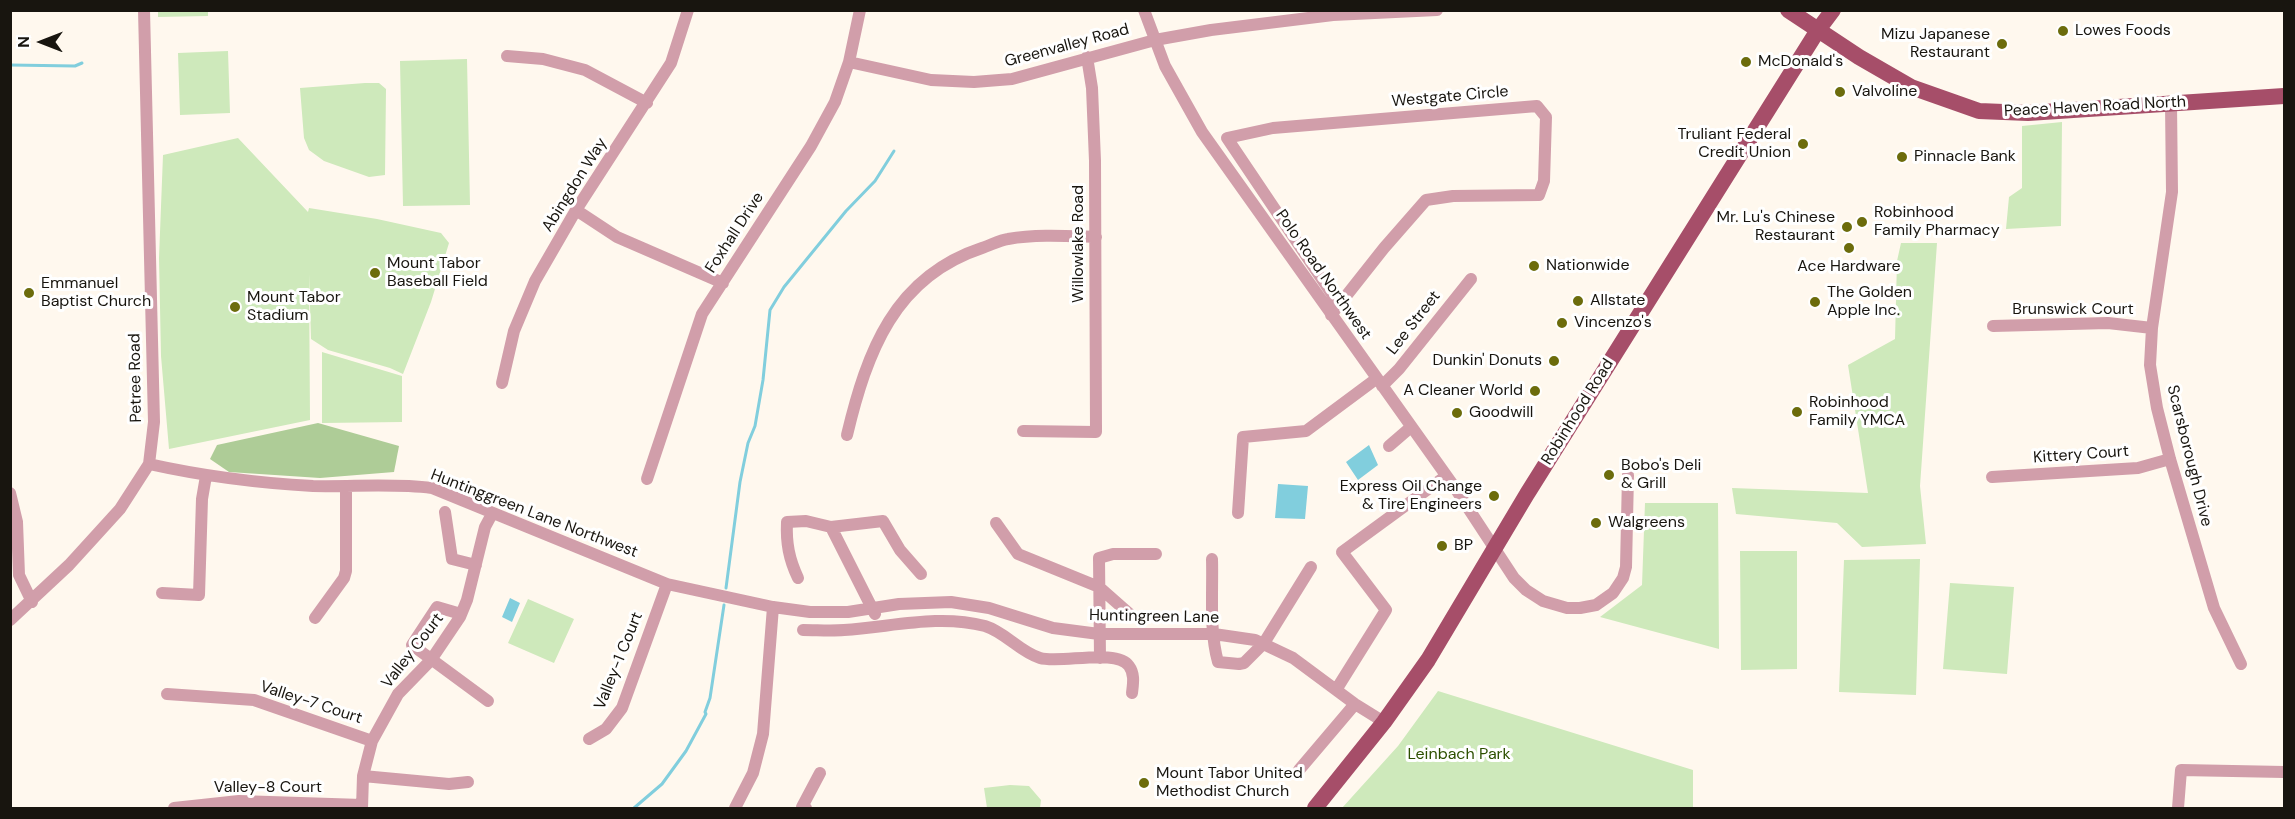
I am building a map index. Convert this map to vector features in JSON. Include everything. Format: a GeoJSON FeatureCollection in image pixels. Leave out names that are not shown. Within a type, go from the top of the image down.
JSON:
{"type":"FeatureCollection","features":[{"type":"Feature","properties":{"kind":"main road","name":"Peace Haven Road North"},"geometry":{"type":"LineString","coordinates":[[1788,10],[1859,57],[1911,87],[1979,111],[2028,113],[2256,96],[2284,96]]}},
{"type":"Feature","properties":{"kind":"main road","name":"Robinhood Road"},"geometry":{"type":"LineString","coordinates":[[1315,808],[1384,722],[1428,660],[1495,547],[1818,30],[1833,10]]}},
{"type":"Feature","properties":{"kind":"street","name":"Petree Road"},"geometry":{"type":"LineString","coordinates":[[10,620],[32,602],[100,533],[120,509],[149,464],[154,422],[144,10]]}},
{"type":"Feature","properties":{"kind":"street","name":"Abingdon Way"},"geometry":{"type":"LineString","coordinates":[[502,383],[514,330],[535,281],[576,210],[671,63],[688,10]]}},
{"type":"Feature","properties":{"kind":"street","name":"Foxhall Drive"},"geometry":{"type":"LineString","coordinates":[[647,479],[702,314],[811,146],[835,102],[849,62],[860,10]]}},
{"type":"Feature","properties":{"kind":"street","name":"Polo Road Northwest"},"geometry":{"type":"LineString","coordinates":[[1144,10],[1179,94],[1213,148],[1446,476],[1495,547],[1506,568],[1526,590],[1543,602],[1580,608],[1596,605],[1607,599],[1619,587],[1626,567],[1628,475]]}},
{"type":"Feature","properties":{"kind":"street","name":"Greenvalley Road"},"geometry":{"type":"LineString","coordinates":[[849,62],[931,80],[974,82],[1012,79],[1155,40],[1211,30],[1333,15],[1437,10]]}},
{"type":"Feature","properties":{"kind":"street"},"geometry":{"type":"LineString","coordinates":[[507,56],[543,59],[585,70],[647,103]]}},
{"type":"Feature","properties":{"kind":"street","name":"Willowlake Road"},"geometry":{"type":"LineString","coordinates":[[1023,431],[1096,432],[1096,237],[1092,88],[1087,57]]}},
{"type":"Feature","properties":{"kind":"street","name":"Scarsborough Drive"},"geometry":{"type":"LineString","coordinates":[[2171,104],[2172,192],[2152,328],[2150,365],[2157,408],[2170,459],[2214,608],[2241,664]]}},
{"type":"Feature","properties":{"kind":"street","name":"Westgate Circle"},"geometry":{"type":"LineString","coordinates":[[1227,138],[1273,128],[1537,106],[1546,117],[1544,181],[1539,195],[1453,196],[1426,200],[1384,248],[1331,315]]}},
{"type":"Feature","properties":{"kind":"street"},"geometry":{"type":"LineString","coordinates":[[1213,148],[1227,138],[1340,306]]}},
{"type":"Feature","properties":{"kind":"street"},"geometry":{"type":"LineString","coordinates":[[576,210],[617,237],[723,282]]}},
{"type":"Feature","properties":{"kind":"street"},"geometry":{"type":"LineString","coordinates":[[847,435],[860,383],[887,323],[903,300],[930,274],[958,256],[1008,239],[1096,237]]}},
{"type":"Feature","properties":{"kind":"street","name":"Lee Street"},"geometry":{"type":"LineString","coordinates":[[1239,513],[1243,437],[1306,431],[1379,383],[1399,369],[1471,279]]}},
{"type":"Feature","properties":{"kind":"street","name":"Brunswick Court"},"geometry":{"type":"LineString","coordinates":[[1993,326],[2108,323],[2152,328]]}},
{"type":"Feature","properties":{"kind":"street"},"geometry":{"type":"LineString","coordinates":[[1389,446],[1411,427]]}},
{"type":"Feature","properties":{"kind":"street","name":"Kittery Court"},"geometry":{"type":"LineString","coordinates":[[1992,477],[2119,470],[2138,468],[2170,459]]}},
{"type":"Feature","properties":{"kind":"street","name":"Huntinggreen Lane Northwest"},"geometry":{"type":"LineString","coordinates":[[149,464],[206,476],[313,486],[390,485],[432,488],[667,584],[724,596]]}},
{"type":"Feature","properties":{"kind":"street"},"geometry":{"type":"LineString","coordinates":[[162,592],[199,595],[202,500],[206,476]]}},
{"type":"Feature","properties":{"kind":"street"},"geometry":{"type":"LineString","coordinates":[[1336,690],[1386,610],[1342,552],[1446,476]]}},
{"type":"Feature","properties":{"kind":"street"},"geometry":{"type":"LineString","coordinates":[[315,618],[344,578],[346,571],[346,486]]}},
{"type":"Feature","properties":{"kind":"street"},"geometry":{"type":"LineString","coordinates":[[10,493],[16,522],[19,576],[32,602]]}},
{"type":"Feature","properties":{"kind":"street"},"geometry":{"type":"LineString","coordinates":[[445,512],[452,559],[476,565]]}},
{"type":"Feature","properties":{"kind":"street","name":"Valley Court"},"geometry":{"type":"LineString","coordinates":[[362,807],[363,776],[372,741],[398,694],[431,660],[461,614],[485,528],[492,514]]}},
{"type":"Feature","properties":{"kind":"street"},"geometry":{"type":"LineString","coordinates":[[798,578],[790,563],[786,540],[787,522],[806,521],[831,527],[884,522],[900,550],[921,574]]}},
{"type":"Feature","properties":{"kind":"street"},"geometry":{"type":"LineString","coordinates":[[996,524],[1018,554],[1099,587],[1133,617]]}},
{"type":"Feature","properties":{"kind":"street"},"geometry":{"type":"LineString","coordinates":[[831,527],[881,626]]}},
{"type":"Feature","properties":{"kind":"street"},"geometry":{"type":"LineString","coordinates":[[1100,658],[1099,558],[1113,554],[1156,554]]}},
{"type":"Feature","properties":{"kind":"street"},"geometry":{"type":"LineString","coordinates":[[1212,559],[1214,633],[1218,662],[1239,664],[1244,663],[1264,643],[1311,567]]}},
{"type":"Feature","properties":{"kind":"street","name":"Valley-1 Court"},"geometry":{"type":"LineString","coordinates":[[589,739],[606,729],[622,708],[667,584]]}},
{"type":"Feature","properties":{"kind":"street","name":"Huntingreen Lane"},"geometry":{"type":"LineString","coordinates":[[724,596],[773,607],[810,612],[848,612],[899,604],[951,602],[989,608],[1053,628],[1099,634],[1214,633],[1264,643],[1293,658],[1355,704],[1384,722]]}},
{"type":"Feature","properties":{"kind":"street"},"geometry":{"type":"LineString","coordinates":[[461,614],[437,607],[412,645],[488,701]]}},
{"type":"Feature","properties":{"kind":"street"},"geometry":{"type":"LineString","coordinates":[[735,808],[753,773],[763,734],[773,607]]}},
{"type":"Feature","properties":{"kind":"street"},"geometry":{"type":"LineString","coordinates":[[803,630],[844,630],[921,621],[968,623],[988,627],[1042,659],[1119,659],[1131,667],[1132,693]]}},
{"type":"Feature","properties":{"kind":"street","name":"Valley-7 Court"},"geometry":{"type":"LineString","coordinates":[[167,694],[254,700],[372,741]]}},
{"type":"Feature","properties":{"kind":"street"},"geometry":{"type":"LineString","coordinates":[[1299,770],[1355,704]]}},
{"type":"Feature","properties":{"kind":"street"},"geometry":{"type":"LineString","coordinates":[[2178,808],[2181,770],[2284,772]]}},
{"type":"Feature","properties":{"kind":"street"},"geometry":{"type":"LineString","coordinates":[[806,808],[802,807],[820,773]]}},
{"type":"Feature","properties":{"kind":"street"},"geometry":{"type":"LineString","coordinates":[[363,776],[448,784],[468,782]]}},
{"type":"Feature","properties":{"kind":"street","name":"Valley-8 Court"},"geometry":{"type":"LineString","coordinates":[[174,808],[239,801],[362,807]]}},
{"type":"Feature","properties":{"kind":"green space"},"geometry":{"type":"Polygon","coordinates":[[[158,11],[208,11],[208,16],[158,17],[158,11]]]}},
{"type":"Feature","properties":{"kind":"green space"},"geometry":{"type":"Polygon","coordinates":[[[228,51],[230,113],[180,115],[178,53],[228,51]]]}},
{"type":"Feature","properties":{"kind":"green space"},"geometry":{"type":"Polygon","coordinates":[[[467,59],[470,205],[403,206],[400,61],[467,59]]]}},
{"type":"Feature","properties":{"kind":"green space"},"geometry":{"type":"Polygon","coordinates":[[[379,83],[386,89],[385,175],[369,177],[324,161],[309,150],[304,138],[300,88],[379,83]]]}},
{"type":"Feature","properties":{"kind":"green space"},"geometry":{"type":"Polygon","coordinates":[[[2062,122],[2061,226],[2006,229],[2009,197],[2022,188],[2022,126],[2062,122]]]}},
{"type":"Feature","properties":{"kind":"green space","name":"Mount Tabor Stadium"},"geometry":{"type":"Polygon","coordinates":[[[238,138],[308,212],[309,208],[377,219],[441,233],[449,243],[431,302],[403,374],[328,350],[311,339],[309,274],[310,420],[169,449],[161,356],[159,258],[163,155],[238,138]]]}},
{"type":"Feature","properties":{"kind":"green space"},"geometry":{"type":"Polygon","coordinates":[[[1901,243],[1937,243],[1920,486],[1926,544],[1862,547],[1837,523],[1736,514],[1732,488],[1868,493],[1848,365],[1895,339],[1897,261],[1901,243]]]}},
{"type":"Feature","properties":{"kind":"green space"},"geometry":{"type":"Polygon","coordinates":[[[322,352],[402,376],[402,422],[322,423],[322,352]]]}},
{"type":"Feature","properties":{"kind":"green space"},"geometry":{"type":"Polygon","coordinates":[[[318,423],[399,446],[394,472],[320,478],[229,472],[210,459],[217,445],[318,423]]]}},
{"type":"Feature","properties":{"kind":"green space"},"geometry":{"type":"Polygon","coordinates":[[[1645,503],[1718,503],[1719,649],[1600,617],[1642,585],[1645,503]]]}},
{"type":"Feature","properties":{"kind":"green space"},"geometry":{"type":"Polygon","coordinates":[[[1740,551],[1797,551],[1797,669],[1741,670],[1740,551]]]}},
{"type":"Feature","properties":{"kind":"green space"},"geometry":{"type":"Polygon","coordinates":[[[1920,559],[1916,695],[1839,692],[1844,560],[1920,559]]]}},
{"type":"Feature","properties":{"kind":"green space"},"geometry":{"type":"Polygon","coordinates":[[[1950,583],[2014,587],[2007,674],[1943,669],[1950,583]]]}},
{"type":"Feature","properties":{"kind":"green space"},"geometry":{"type":"Polygon","coordinates":[[[528,599],[574,619],[554,663],[508,643],[528,599]]]}},
{"type":"Feature","properties":{"kind":"green space","name":"Leinbach Park"},"geometry":{"type":"Polygon","coordinates":[[[1438,691],[1693,770],[1693,808],[1342,808],[1398,746],[1438,691]]]}},
{"type":"Feature","properties":{"kind":"green space"},"geometry":{"type":"Polygon","coordinates":[[[1010,785],[1029,786],[1041,800],[1040,808],[987,808],[984,788],[1010,785]]]}},
{"type":"Feature","properties":{"kind":"water"},"geometry":{"type":"Polygon","coordinates":[[[1369,445],[1378,465],[1358,480],[1346,462],[1369,445]]]}},
{"type":"Feature","properties":{"kind":"water"},"geometry":{"type":"Polygon","coordinates":[[[1278,484],[1308,486],[1305,519],[1275,518],[1278,484]]]}},
{"type":"Feature","properties":{"kind":"water"},"geometry":{"type":"Polygon","coordinates":[[[510,598],[520,603],[512,622],[502,617],[510,598]]]}},
{"type":"Feature","properties":{"kind":"waterway"},"geometry":{"type":"LineString","coordinates":[[10,65],[75,66],[82,63]]}},
{"type":"Feature","properties":{"kind":"waterway"},"geometry":{"type":"LineString","coordinates":[[726,588],[740,482],[748,443],[755,426],[763,380],[770,310],[784,287],[846,211],[875,181],[894,151]]}},
{"type":"Feature","properties":{"kind":"waterway"},"geometry":{"type":"LineString","coordinates":[[634,808],[662,784],[686,751],[706,714],[724,605]]}},
{"type":"Feature","properties":{"kind":"place","name":"Lowes Foods"},"geometry":{"type":"Point","coordinates":[2063,31]}},
{"type":"Feature","properties":{"kind":"place","name":"Mizu Japanese Restaurant"},"geometry":{"type":"Point","coordinates":[2002,44]}},
{"type":"Feature","properties":{"kind":"place","name":"McDonald's"},"geometry":{"type":"Point","coordinates":[1746,62]}},
{"type":"Feature","properties":{"kind":"place","name":"Valvoline"},"geometry":{"type":"Point","coordinates":[1840,92]}},
{"type":"Feature","properties":{"kind":"place","name":"Truliant Federal Credit Union"},"geometry":{"type":"Point","coordinates":[1803,144]}},
{"type":"Feature","properties":{"kind":"place","name":"Pinnacle Bank"},"geometry":{"type":"Point","coordinates":[1902,157]}},
{"type":"Feature","properties":{"kind":"place","name":"Robinhood Family Pharmacy"},"geometry":{"type":"Point","coordinates":[1862,222]}},
{"type":"Feature","properties":{"kind":"place","name":"Mr. Lu's Chinese Restaurant"},"geometry":{"type":"Point","coordinates":[1847,227]}},
{"type":"Feature","properties":{"kind":"place","name":"Ace Hardware"},"geometry":{"type":"Point","coordinates":[1849,248]}},
{"type":"Feature","properties":{"kind":"place","name":"Nationwide"},"geometry":{"type":"Point","coordinates":[1534,266]}},
{"type":"Feature","properties":{"kind":"place","name":"Mount Tabor Baseball Field"},"geometry":{"type":"Point","coordinates":[375,273]}},
{"type":"Feature","properties":{"kind":"place","name":"Emmanuel Baptist Church"},"geometry":{"type":"Point","coordinates":[29,293]}},
{"type":"Feature","properties":{"kind":"place","name":"Allstate"},"geometry":{"type":"Point","coordinates":[1578,301]}},
{"type":"Feature","properties":{"kind":"place","name":"The Golden Apple Inc."},"geometry":{"type":"Point","coordinates":[1815,302]}},
{"type":"Feature","properties":{"kind":"place","name":"Mount Tabor Stadium"},"geometry":{"type":"Point","coordinates":[235,307]}},
{"type":"Feature","properties":{"kind":"place","name":"Vincenzo's"},"geometry":{"type":"Point","coordinates":[1562,323]}},
{"type":"Feature","properties":{"kind":"place","name":"Dunkin' Donuts"},"geometry":{"type":"Point","coordinates":[1554,361]}},
{"type":"Feature","properties":{"kind":"place","name":"A Cleaner World"},"geometry":{"type":"Point","coordinates":[1535,391]}},
{"type":"Feature","properties":{"kind":"place","name":"Robinhood Family YMCA"},"geometry":{"type":"Point","coordinates":[1797,412]}},
{"type":"Feature","properties":{"kind":"place","name":"Goodwill"},"geometry":{"type":"Point","coordinates":[1457,413]}},
{"type":"Feature","properties":{"kind":"place","name":"Bobo's Deli & Grill"},"geometry":{"type":"Point","coordinates":[1609,475]}},
{"type":"Feature","properties":{"kind":"place","name":"Express Oil Change & Tire Engineers"},"geometry":{"type":"Point","coordinates":[1494,496]}},
{"type":"Feature","properties":{"kind":"place","name":"Walgreens"},"geometry":{"type":"Point","coordinates":[1596,523]}},
{"type":"Feature","properties":{"kind":"place","name":"BP"},"geometry":{"type":"Point","coordinates":[1442,546]}},
{"type":"Feature","properties":{"kind":"place","name":"Mount Tabor United Methodist Church"},"geometry":{"type":"Point","coordinates":[1144,783]}}]}
